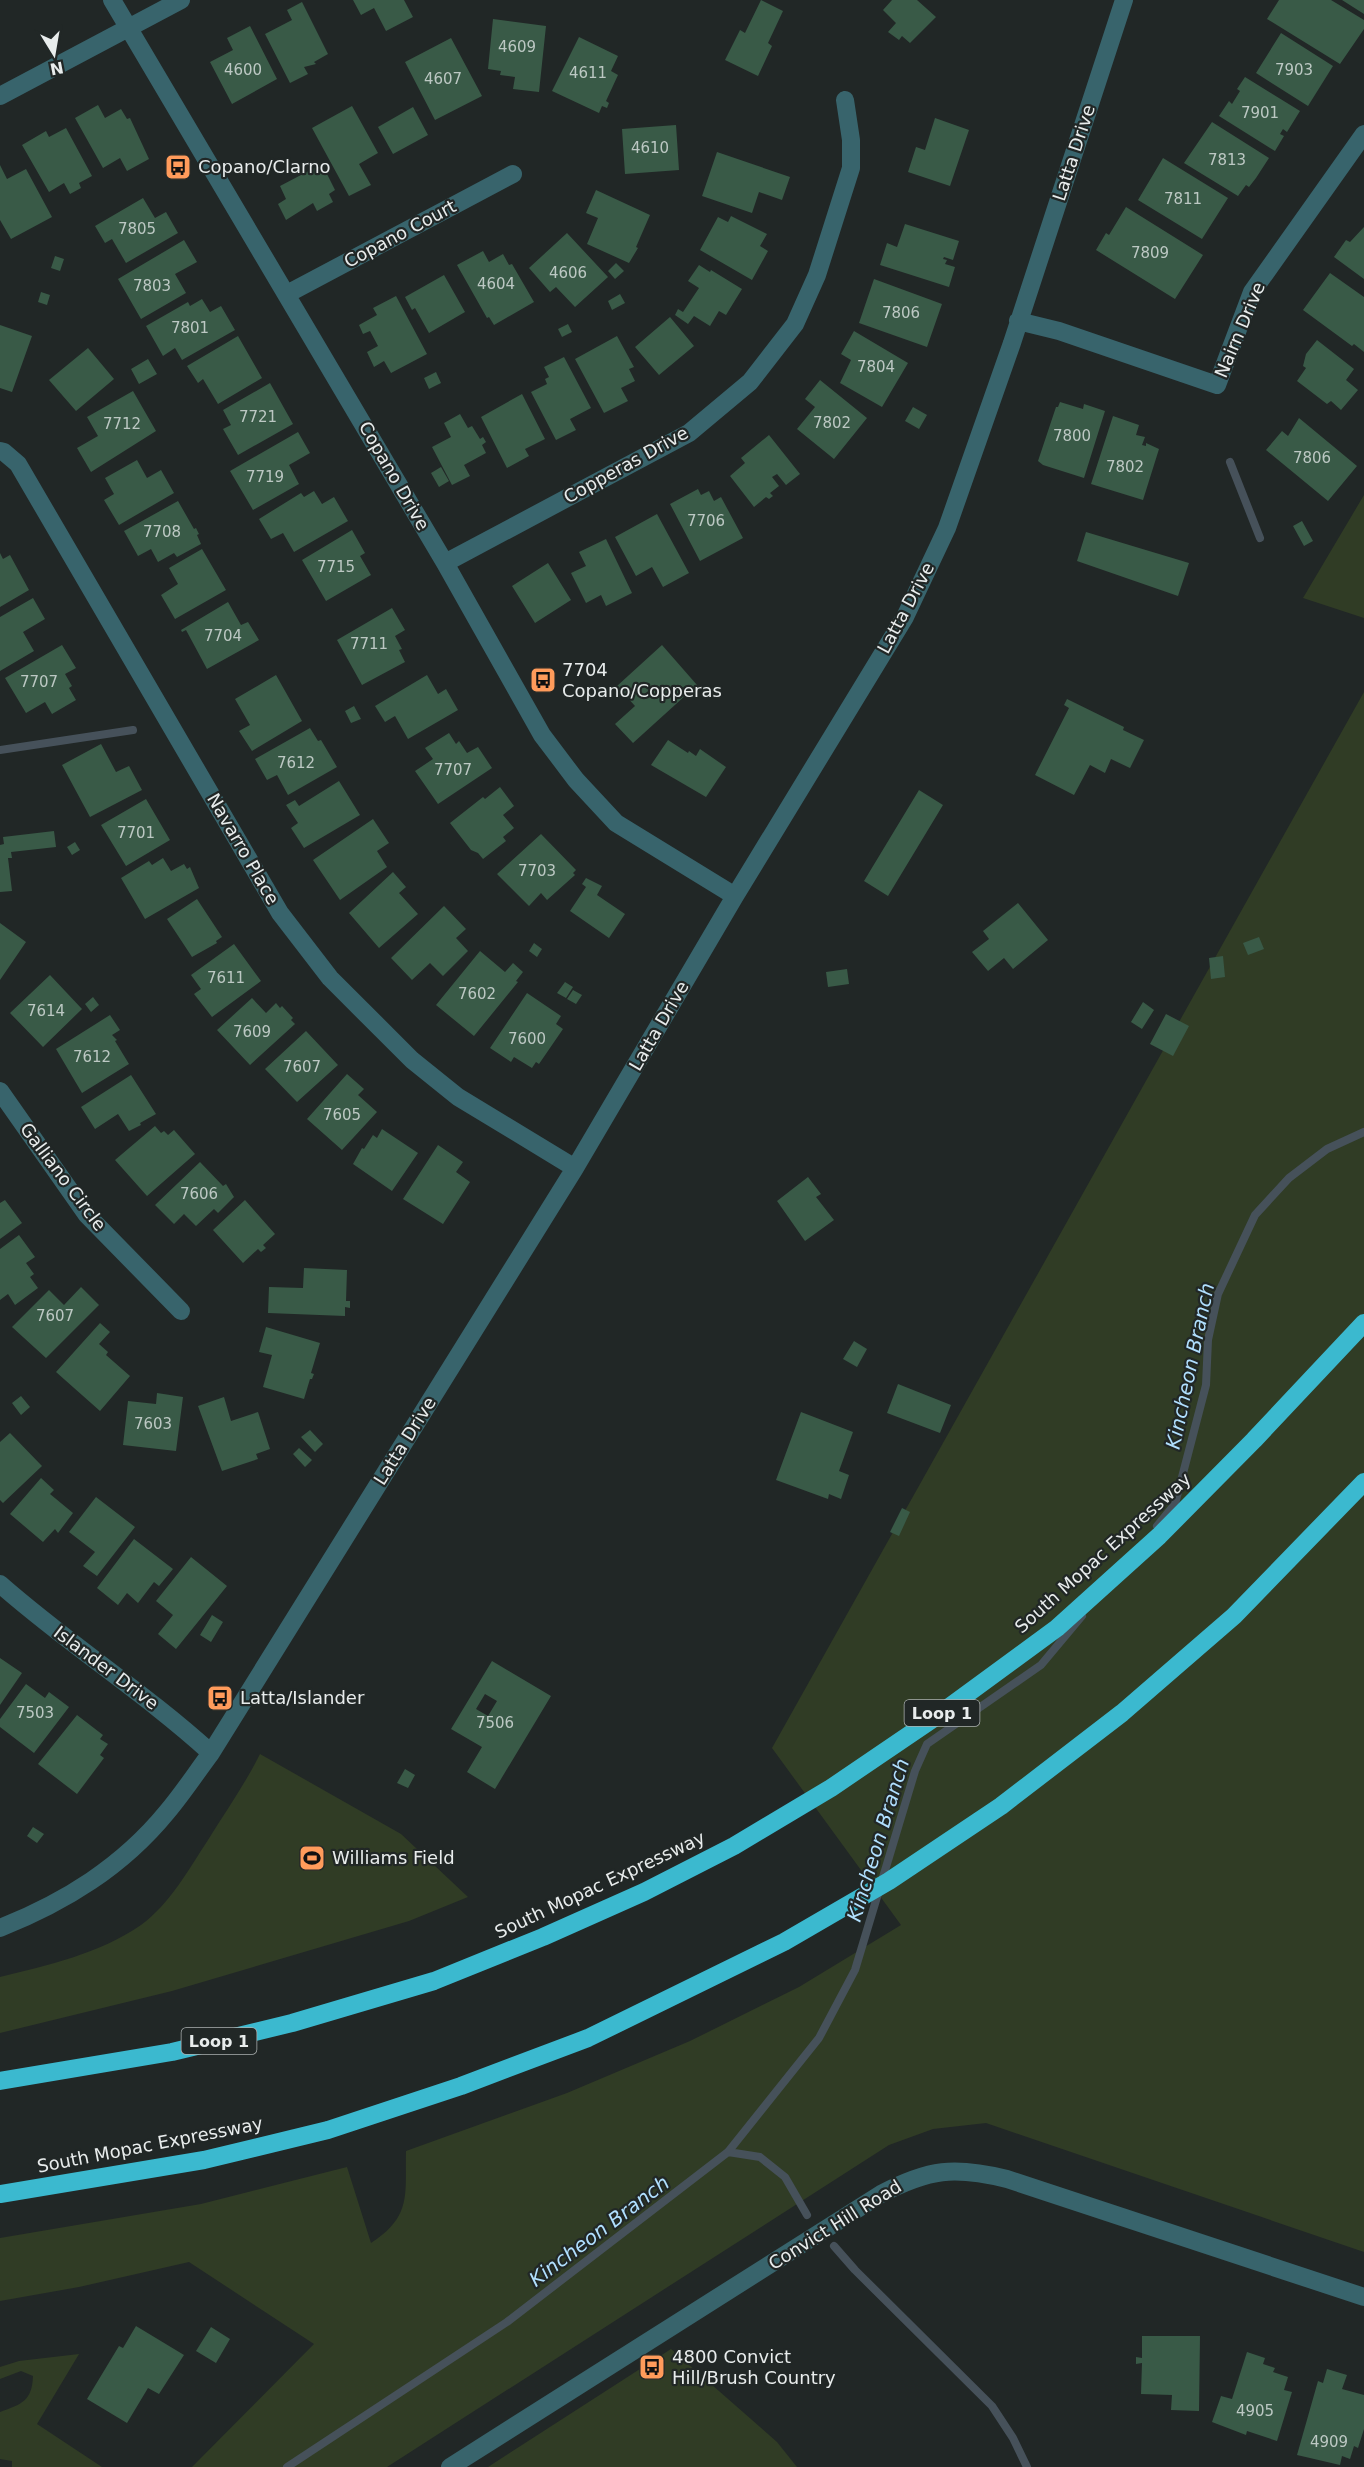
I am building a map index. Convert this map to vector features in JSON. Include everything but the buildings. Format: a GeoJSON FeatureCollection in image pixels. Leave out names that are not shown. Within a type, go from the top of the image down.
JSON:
{"type":"FeatureCollection","features":[{"type":"Feature","properties":{"kind":"highway","name":"South Mopac Expressway"},"geometry":{"type":"LineString","coordinates":[[0,2081],[172,2052],[292,2023],[434,1981],[624,1901],[724,1851],[831,1788],[937,1716],[1057,1628],[1159,1536],[1254,1440],[1364,1323]]}},
{"type":"Feature","properties":{"kind":"highway","name":"South Mopac Expressway"},"geometry":{"type":"LineString","coordinates":[[0,2194],[204,2160],[328,2130],[461,2085],[588,2038],[784,1942],[889,1881],[1001,1806],[1122,1713],[1234,1616],[1364,1482]]}},
{"type":"Feature","properties":{"kind":"street","name":"Copano Drive"},"geometry":{"type":"LineString","coordinates":[[112,0],[445,563],[542,735],[576,780],[616,823],[735,896]]}},
{"type":"Feature","properties":{"kind":"street"},"geometry":{"type":"LineString","coordinates":[[0,96],[181,0]]}},
{"type":"Feature","properties":{"kind":"street","name":"Latta Drive"},"geometry":{"type":"LineString","coordinates":[[0,1928],[36,1914],[101,1877],[167,1813],[211,1753],[575,1168],[735,896],[905,617],[947,528],[1124,0]]}},
{"type":"Feature","properties":{"kind":"street","name":"Copperas Drive"},"geometry":{"type":"LineString","coordinates":[[445,563],[688,433],[750,382],[795,324],[817,275],[851,168],[845,100]]}},
{"type":"Feature","properties":{"kind":"street","name":"Nairn Drive"},"geometry":{"type":"LineString","coordinates":[[1018,321],[1059,331],[1217,385],[1252,292],[1364,134]]}},
{"type":"Feature","properties":{"kind":"street","name":"Copano Court"},"geometry":{"type":"LineString","coordinates":[[287,294],[513,174]]}},
{"type":"Feature","properties":{"kind":"street","name":"Navarro Place"},"geometry":{"type":"LineString","coordinates":[[0,451],[18,464],[280,913],[330,978],[412,1060],[458,1097],[575,1168]]}},
{"type":"Feature","properties":{"kind":"street","name":"Galliano Circle"},"geometry":{"type":"LineString","coordinates":[[0,1091],[87,1215],[181,1311]]}},
{"type":"Feature","properties":{"kind":"street","name":"Islander Drive"},"geometry":{"type":"LineString","coordinates":[[0,1584],[36,1615],[176,1720],[211,1753]]}},
{"type":"Feature","properties":{"kind":"street","name":"Convict Hill Road"},"geometry":{"type":"LineString","coordinates":[[450,2467],[881,2194],[907,2180],[938,2171],[976,2171],[1007,2179],[1364,2297]]}},
{"type":"Feature","properties":{"kind":"green space"},"geometry":{"type":"Polygon","coordinates":[[[1364,495],[1364,618],[1303,598],[1364,495]]]}},
{"type":"Feature","properties":{"kind":"green space"},"geometry":{"type":"Polygon","coordinates":[[[1364,692],[1364,2252],[986,2123],[933,2129],[889,2145],[387,2467],[192,2467],[314,2344],[189,2262],[79,2287],[0,2301],[0,2238],[201,2204],[347,2167],[371,2243],[394,2223],[400,2214],[404,2203],[406,2151],[567,2093],[690,2041],[799,1987],[901,1925],[772,1748],[1364,692]]]}},
{"type":"Feature","properties":{"kind":"green space","name":"Williams Field"},"geometry":{"type":"Polygon","coordinates":[[[260,1754],[401,1834],[468,1897],[409,1921],[172,1991],[0,2033],[0,1977],[91,1951],[125,1935],[151,1917],[170,1897],[186,1874],[242,1787],[260,1754]]]}},
{"type":"Feature","properties":{"kind":"green space"},"geometry":{"type":"Polygon","coordinates":[[[671,2349],[777,2442],[797,2467],[488,2467],[671,2349]]]}},
{"type":"Feature","properties":{"kind":"green space"},"geometry":{"type":"Polygon","coordinates":[[[79,2354],[37,2424],[102,2467],[12,2467],[12,2461],[0,2459],[0,2412],[20,2404],[28,2396],[33,2376],[21,2371],[0,2379],[0,2367],[19,2361],[79,2354]]]}},
{"type":"Feature","properties":{"kind":"waterway"},"geometry":{"type":"LineString","coordinates":[[1230,462],[1260,538]]}},
{"type":"Feature","properties":{"kind":"waterway"},"geometry":{"type":"LineString","coordinates":[[0,750],[133,730]]}},
{"type":"Feature","properties":{"kind":"waterway","name":"Kincheon Branch"},"geometry":{"type":"LineString","coordinates":[[1157,1526],[1175,1504],[1206,1385],[1208,1340],[1218,1294],[1255,1215],[1289,1178],[1327,1149],[1364,1132]]}},
{"type":"Feature","properties":{"kind":"waterway","name":"Kincheon Branch"},"geometry":{"type":"LineString","coordinates":[[287,2467],[507,2322],[728,2152],[819,2038],[855,1970],[915,1771],[927,1744],[1041,1665],[1082,1616]]}},
{"type":"Feature","properties":{"kind":"waterway"},"geometry":{"type":"LineString","coordinates":[[728,2152],[760,2157],[785,2177],[807,2215]]}},
{"type":"Feature","properties":{"kind":"waterway"},"geometry":{"type":"LineString","coordinates":[[834,2246],[855,2270],[992,2406],[1013,2438],[1027,2467]]}},
{"type":"Feature","properties":{"kind":"place","name":"Copano/Clarno"},"geometry":{"type":"Point","coordinates":[178,167]}},
{"type":"Feature","properties":{"kind":"place","name":"7704 Copano/Copperas"},"geometry":{"type":"Point","coordinates":[543,680]}},
{"type":"Feature","properties":{"kind":"place","name":"Latta/Islander"},"geometry":{"type":"Point","coordinates":[220,1698]}},
{"type":"Feature","properties":{"kind":"place","name":"Williams Field"},"geometry":{"type":"Point","coordinates":[312,1858]}},
{"type":"Feature","properties":{"kind":"place","name":"4800 Convict Hill/Brush Country"},"geometry":{"type":"Point","coordinates":[652,2367]}}]}
